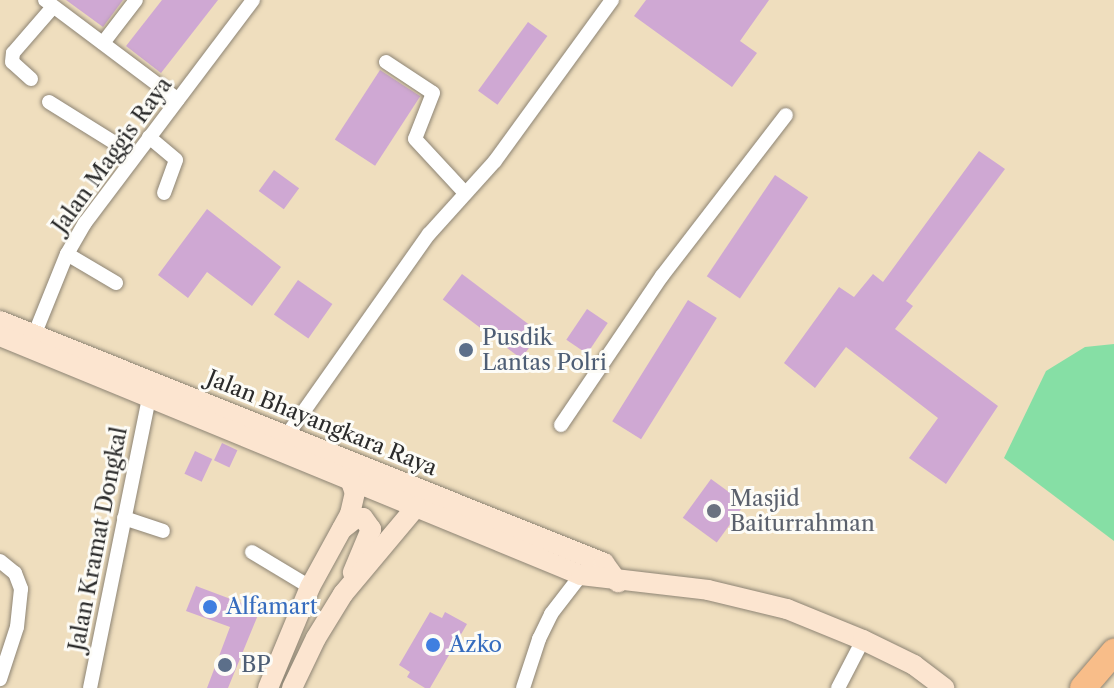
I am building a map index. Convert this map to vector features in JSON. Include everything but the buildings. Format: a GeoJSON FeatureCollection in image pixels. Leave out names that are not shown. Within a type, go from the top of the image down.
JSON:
{"type":"FeatureCollection","features":[{"type":"Feature","properties":{"kind":"highway"},"geometry":{"type":"LineString","coordinates":[[1083,688],[1114,652]]}},
{"type":"Feature","properties":{"kind":"main road","name":"Jalan Bhayangkara Raya"},"geometry":{"type":"LineString","coordinates":[[0,321],[32,342]]}},
{"type":"Feature","properties":{"kind":"main road","name":"Jalan Bhayangkara Raya"},"geometry":{"type":"LineString","coordinates":[[0,336],[32,342],[287,435],[604,563],[618,582]]}},
{"type":"Feature","properties":{"kind":"main road","name":"Jalan Bhayangkara Raya"},"geometry":{"type":"LineString","coordinates":[[113,374],[149,398],[581,575],[618,582],[708,590],[787,609],[914,665],[944,688]]}},
{"type":"Feature","properties":{"kind":"main road"},"geometry":{"type":"LineString","coordinates":[[374,470],[387,495],[392,515],[388,541]]}},
{"type":"Feature","properties":{"kind":"main road"},"geometry":{"type":"LineString","coordinates":[[268,688],[310,587],[342,529],[355,493],[350,479]]}},
{"type":"Feature","properties":{"kind":"main road"},"geometry":{"type":"LineString","coordinates":[[343,594],[416,507]]}},
{"type":"Feature","properties":{"kind":"main road"},"geometry":{"type":"LineString","coordinates":[[292,688],[316,638],[343,594],[371,529],[363,518],[356,518],[342,529]]}},
{"type":"Feature","properties":{"kind":"street"},"geometry":{"type":"LineString","coordinates":[[103,43],[136,0]]}},
{"type":"Feature","properties":{"kind":"street","name":"Jalan Maggis Raya"},"geometry":{"type":"LineString","coordinates":[[32,342],[67,254],[134,155],[253,0]]}},
{"type":"Feature","properties":{"kind":"street"},"geometry":{"type":"LineString","coordinates":[[287,435],[429,234],[495,161],[612,0]]}},
{"type":"Feature","properties":{"kind":"street"},"geometry":{"type":"LineString","coordinates":[[31,79],[12,62],[13,53],[49,3],[178,100]]}},
{"type":"Feature","properties":{"kind":"street"},"geometry":{"type":"LineString","coordinates":[[386,62],[433,93],[415,139],[465,193]]}},
{"type":"Feature","properties":{"kind":"street"},"geometry":{"type":"LineString","coordinates":[[49,102],[134,155]]}},
{"type":"Feature","properties":{"kind":"street"},"geometry":{"type":"LineString","coordinates":[[561,425],[662,276],[786,115]]}},
{"type":"Feature","properties":{"kind":"street"},"geometry":{"type":"LineString","coordinates":[[149,137],[176,160],[164,193]]}},
{"type":"Feature","properties":{"kind":"street"},"geometry":{"type":"LineString","coordinates":[[67,254],[116,283]]}},
{"type":"Feature","properties":{"kind":"street","name":"Jalan Kramat Dongkal"},"geometry":{"type":"LineString","coordinates":[[90,688],[149,398]]}},
{"type":"Feature","properties":{"kind":"street"},"geometry":{"type":"LineString","coordinates":[[124,518],[163,531]]}},
{"type":"Feature","properties":{"kind":"street"},"geometry":{"type":"LineString","coordinates":[[252,552],[310,587]]}},
{"type":"Feature","properties":{"kind":"street"},"geometry":{"type":"LineString","coordinates":[[0,561],[15,573],[21,589],[17,627],[2,678]]}},
{"type":"Feature","properties":{"kind":"street"},"geometry":{"type":"LineString","coordinates":[[523,688],[551,614],[581,575]]}},
{"type":"Feature","properties":{"kind":"street"},"geometry":{"type":"LineString","coordinates":[[838,688],[863,640]]}},
{"type":"Feature","properties":{"kind":"green space"},"geometry":{"type":"Polygon","coordinates":[[[1114,344],[1114,541],[1004,458],[1046,371],[1085,347],[1114,344]]]}},
{"type":"Feature","properties":{"kind":"place","name":"Pusdik Lantas Polri"},"geometry":{"type":"Point","coordinates":[466,350]}},
{"type":"Feature","properties":{"kind":"place","name":"Masjid Baiturrahman"},"geometry":{"type":"Point","coordinates":[714,511]}},
{"type":"Feature","properties":{"kind":"place","name":"Alfamart"},"geometry":{"type":"Point","coordinates":[210,607]}},
{"type":"Feature","properties":{"kind":"place","name":"Azko"},"geometry":{"type":"Point","coordinates":[433,645]}},
{"type":"Feature","properties":{"kind":"place","name":"BP"},"geometry":{"type":"Point","coordinates":[225,665]}}]}
